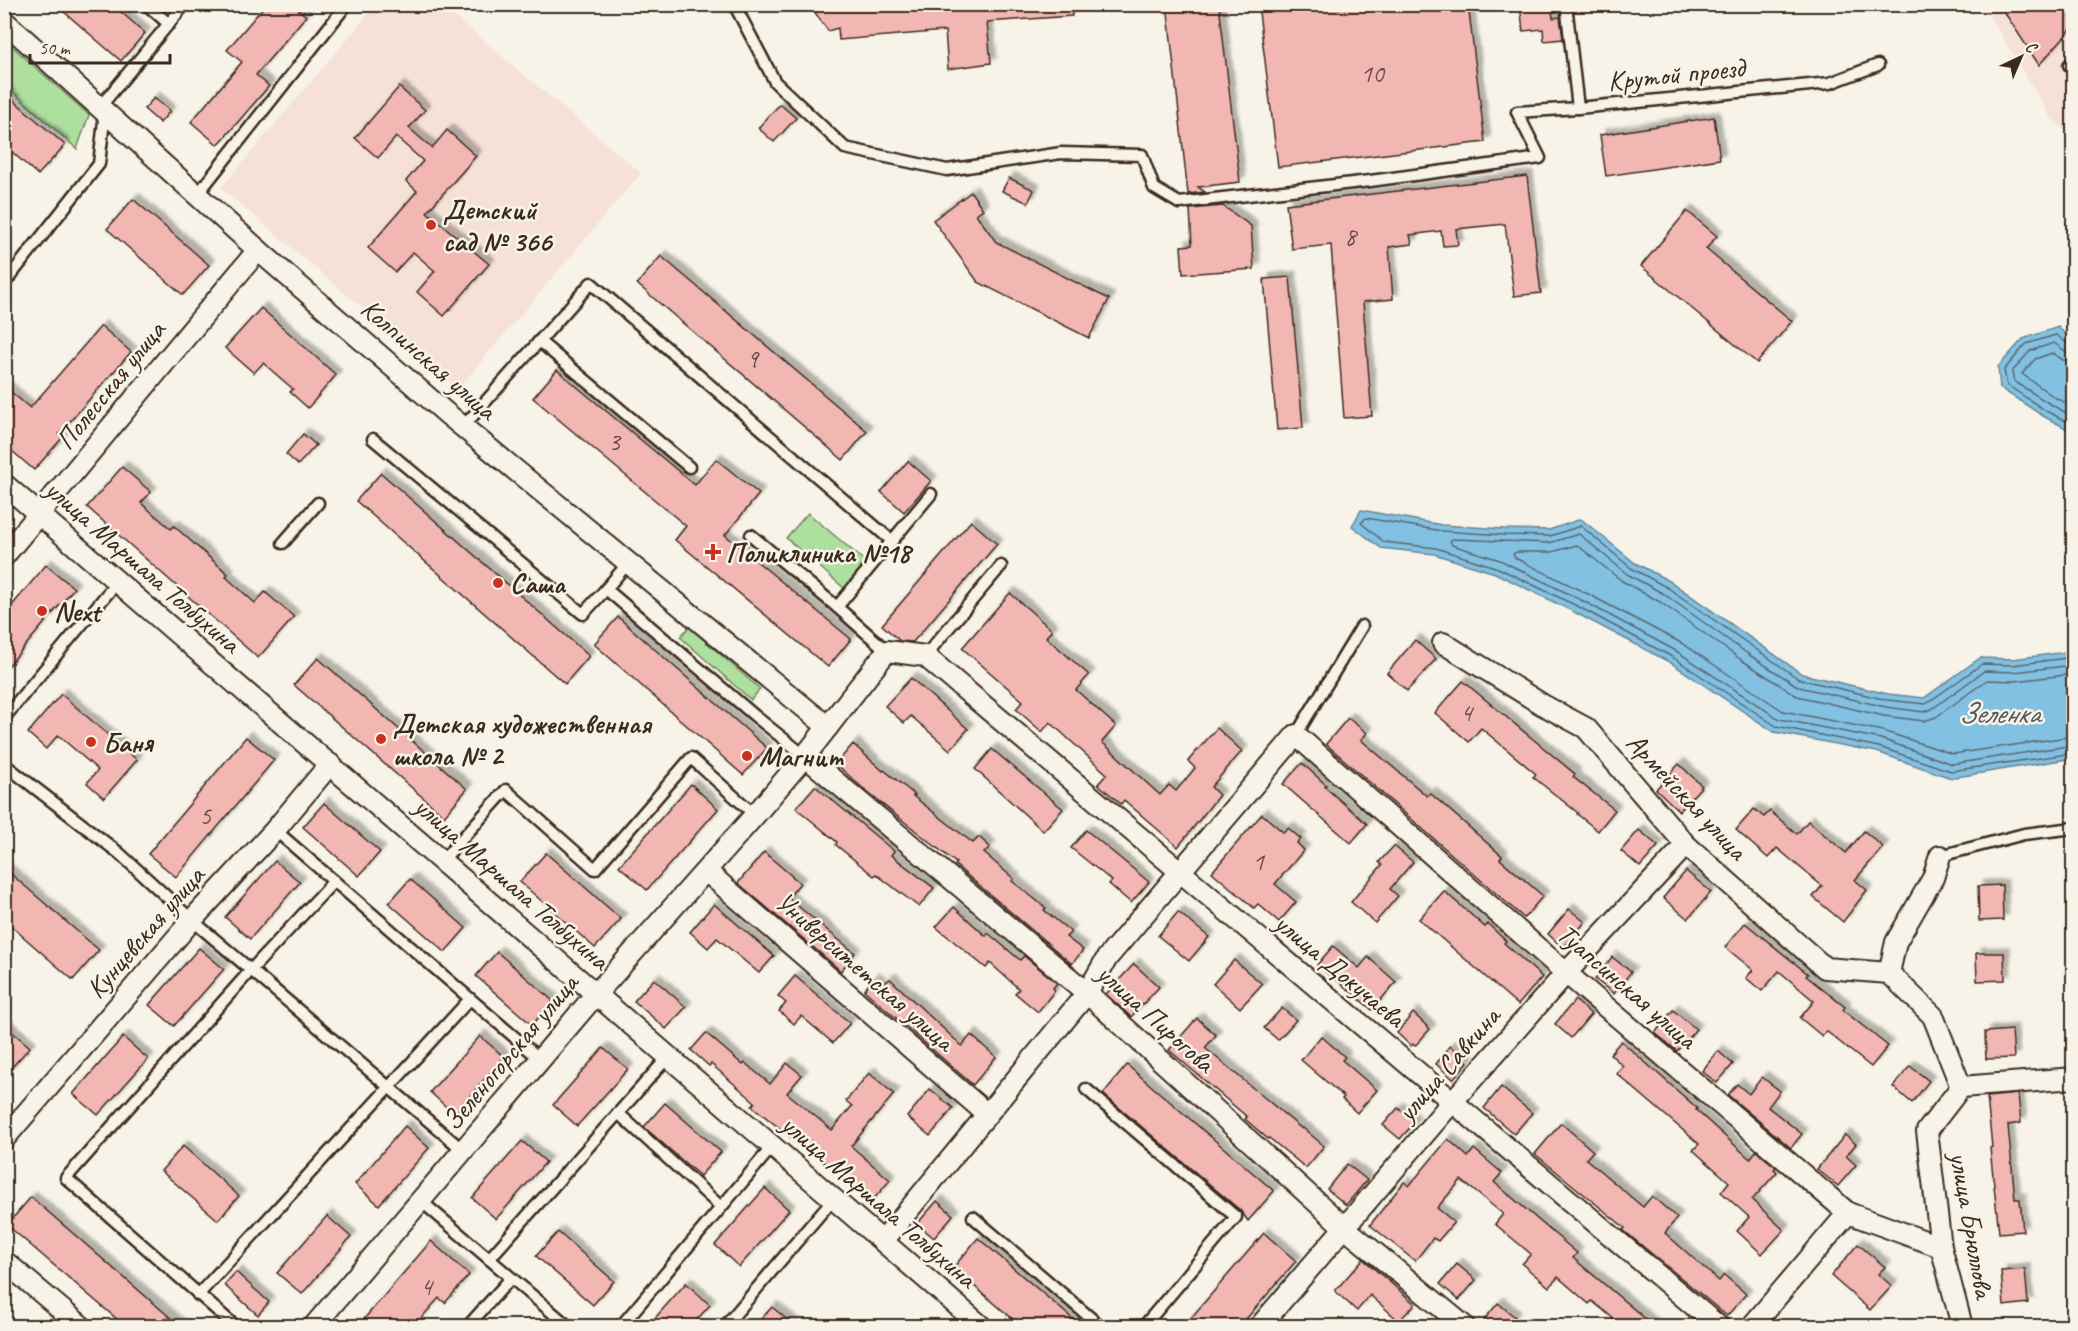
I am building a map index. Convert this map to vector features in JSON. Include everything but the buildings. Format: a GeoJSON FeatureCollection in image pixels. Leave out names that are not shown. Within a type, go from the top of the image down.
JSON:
{"type":"FeatureCollection","features":[{"type":"Feature","properties":{"kind":"street","name":"Колпинская улица"},"geometry":{"type":"LineString","coordinates":[[4,21],[258,250],[463,427],[828,727]]}},
{"type":"Feature","properties":{"kind":"street","name":"Полесская улица"},"geometry":{"type":"LineString","coordinates":[[4,556],[258,250]]}},
{"type":"Feature","properties":{"kind":"street","name":"улица Маршала Толбухина"},"geometry":{"type":"LineString","coordinates":[[4,484],[978,1325]]}},
{"type":"Feature","properties":{"kind":"street","name":"Армейская улица"},"geometry":{"type":"LineString","coordinates":[[1443,643],[1543,705],[1586,728],[1686,845],[1825,968],[1889,973]]}},
{"type":"Feature","properties":{"kind":"street","name":"Зеленогорская улица"},"geometry":{"type":"LineString","coordinates":[[314,1326],[596,994],[755,815],[805,756],[887,651]]}},
{"type":"Feature","properties":{"kind":"street"},"geometry":{"type":"LineString","coordinates":[[887,651],[925,656]]}},
{"type":"Feature","properties":{"kind":"street","name":"улица Докучаева"},"geometry":{"type":"LineString","coordinates":[[925,656],[1718,1326]]}},
{"type":"Feature","properties":{"kind":"street"},"geometry":{"type":"LineString","coordinates":[[883,1241],[1087,993],[1107,958],[1296,735]]}},
{"type":"Feature","properties":{"kind":"street","name":"Туапсинская улица"},"geometry":{"type":"LineString","coordinates":[[1296,735],[1566,973],[1848,1213],[1941,1247]]}},
{"type":"Feature","properties":{"kind":"street","name":"улица Пирогова"},"geometry":{"type":"LineString","coordinates":[[805,756],[1087,993],[1345,1228],[1464,1326]]}},
{"type":"Feature","properties":{"kind":"street","name":"Кунцевская улица"},"geometry":{"type":"LineString","coordinates":[[4,1139],[330,764]]}},
{"type":"Feature","properties":{"kind":"street","name":"улица Савкина"},"geometry":{"type":"LineString","coordinates":[[1260,1326],[1566,973],[1686,845]]}},
{"type":"Feature","properties":{"kind":"street"},"geometry":{"type":"LineString","coordinates":[[1940,856],[1933,878],[1896,942],[1889,973],[1933,1016],[1961,1087],[2073,1078]]}},
{"type":"Feature","properties":{"kind":"street","name":"Университетская улица"},"geometry":{"type":"LineString","coordinates":[[706,871],[987,1114]]}},
{"type":"Feature","properties":{"kind":"street","name":"улица Брюллова"},"geometry":{"type":"LineString","coordinates":[[1961,1087],[1927,1131],[1941,1247],[1962,1326]]}},
{"type":"Feature","properties":{"kind":"street"},"geometry":{"type":"LineString","coordinates":[[1752,1326],[1848,1213]]}},
{"type":"Feature","properties":{"kind":"street"},"geometry":{"type":"LineString","coordinates":[[4,1261],[81,1326]]}},
{"type":"Feature","properties":{"kind":"lane"},"geometry":{"type":"LineString","coordinates":[[146,4],[169,24]]}},
{"type":"Feature","properties":{"kind":"lane"},"geometry":{"type":"LineString","coordinates":[[4,284],[99,164],[103,110],[185,4]]}},
{"type":"Feature","properties":{"kind":"lane"},"geometry":{"type":"LineString","coordinates":[[197,195],[347,4]]}},
{"type":"Feature","properties":{"kind":"lane"},"geometry":{"type":"LineString","coordinates":[[734,4],[775,82],[845,148],[947,170],[1061,153],[1142,155],[1154,188],[1179,203],[1540,158],[1517,112],[1578,108]]}},
{"type":"Feature","properties":{"kind":"lane","name":"Крутой проезд"},"geometry":{"type":"LineString","coordinates":[[1566,4],[1578,108],[1830,83],[1878,65]]}},
{"type":"Feature","properties":{"kind":"lane"},"geometry":{"type":"LineString","coordinates":[[463,427],[591,283],[892,541]]}},
{"type":"Feature","properties":{"kind":"lane"},"geometry":{"type":"LineString","coordinates":[[539,341],[689,467]]}},
{"type":"Feature","properties":{"kind":"lane"},"geometry":{"type":"LineString","coordinates":[[374,439],[583,614],[628,563]]}},
{"type":"Feature","properties":{"kind":"lane"},"geometry":{"type":"LineString","coordinates":[[837,607],[931,494]]}},
{"type":"Feature","properties":{"kind":"lane"},"geometry":{"type":"LineString","coordinates":[[283,543],[318,503]]}},
{"type":"Feature","properties":{"kind":"lane"},"geometry":{"type":"LineString","coordinates":[[751,536],[887,651]]}},
{"type":"Feature","properties":{"kind":"lane"},"geometry":{"type":"LineString","coordinates":[[925,656],[1001,566]]}},
{"type":"Feature","properties":{"kind":"lane"},"geometry":{"type":"LineString","coordinates":[[4,718],[117,582]]}},
{"type":"Feature","properties":{"kind":"lane"},"geometry":{"type":"LineString","coordinates":[[606,589],[754,716],[805,756]]}},
{"type":"Feature","properties":{"kind":"lane"},"geometry":{"type":"LineString","coordinates":[[1296,735],[1362,626]]}},
{"type":"Feature","properties":{"kind":"lane"},"geometry":{"type":"LineString","coordinates":[[442,861],[506,790],[595,869],[691,759],[755,815]]}},
{"type":"Feature","properties":{"kind":"lane"},"geometry":{"type":"LineString","coordinates":[[4,764],[119,853],[192,920],[464,1151]]}},
{"type":"Feature","properties":{"kind":"lane"},"geometry":{"type":"LineString","coordinates":[[1940,856],[2024,834],[2073,828]]}},
{"type":"Feature","properties":{"kind":"lane"},"geometry":{"type":"LineString","coordinates":[[275,830],[541,1060]]}},
{"type":"Feature","properties":{"kind":"lane"},"geometry":{"type":"LineString","coordinates":[[235,1326],[66,1178],[251,970],[334,881]]}},
{"type":"Feature","properties":{"kind":"lane"},"geometry":{"type":"LineString","coordinates":[[198,1295],[470,999]]}},
{"type":"Feature","properties":{"kind":"lane"},"geometry":{"type":"LineString","coordinates":[[489,1259],[668,1057]]}},
{"type":"Feature","properties":{"kind":"lane"},"geometry":{"type":"LineString","coordinates":[[1086,1089],[1236,1217],[1144,1326]]}},
{"type":"Feature","properties":{"kind":"lane"},"geometry":{"type":"LineString","coordinates":[[618,1113],[721,1207]]}},
{"type":"Feature","properties":{"kind":"lane"},"geometry":{"type":"LineString","coordinates":[[621,1326],[772,1147]]}},
{"type":"Feature","properties":{"kind":"lane"},"geometry":{"type":"LineString","coordinates":[[725,1326],[833,1199]]}},
{"type":"Feature","properties":{"kind":"lane"},"geometry":{"type":"LineString","coordinates":[[421,1201],[568,1326]]}},
{"type":"Feature","properties":{"kind":"lane"},"geometry":{"type":"LineString","coordinates":[[973,1216],[1100,1326]]}},
{"type":"Feature","properties":{"kind":"lane"},"geometry":{"type":"LineString","coordinates":[[468,1326],[511,1278]]}},
{"type":"Feature","properties":{"kind":"shaded area","name":"Детский сад № 366"},"geometry":{"type":"Polygon","coordinates":[[[377,4],[441,5],[641,173],[458,389],[221,188],[377,4]]]}},
{"type":"Feature","properties":{"kind":"shaded area"},"geometry":{"type":"Polygon","coordinates":[[[1983,5],[2073,5],[2073,137],[2051,118],[1983,5]]]}},
{"type":"Feature","properties":{"kind":"green space"},"geometry":{"type":"Polygon","coordinates":[[[5,40],[89,115],[77,149],[5,85],[5,40]]]}},
{"type":"Feature","properties":{"kind":"green space"},"geometry":{"type":"Polygon","coordinates":[[[808,513],[867,563],[845,589],[786,538],[808,513]]]}},
{"type":"Feature","properties":{"kind":"green space"},"geometry":{"type":"Polygon","coordinates":[[[689,627],[760,689],[751,700],[680,637],[689,627]]]}},
{"type":"Feature","properties":{"kind":"water"},"geometry":{"type":"Polygon","coordinates":[[[2058,327],[2073,341],[2073,432],[2000,388],[1998,367],[2023,339],[2058,327]]]}},
{"type":"Feature","properties":{"kind":"water","name":"Зеленка"},"geometry":{"type":"Polygon","coordinates":[[[1361,510],[1442,525],[1504,529],[1549,530],[1581,519],[1635,563],[1671,582],[1802,674],[1888,694],[1924,698],[1980,658],[2013,659],[2073,651],[2073,758],[1951,778],[1877,752],[1774,732],[1671,663],[1495,573],[1434,554],[1381,548],[1352,526],[1361,510]]]}},
{"type":"Feature","properties":{"kind":"place","name":"Детский сад № 366"},"geometry":{"type":"Point","coordinates":[431,225]}},
{"type":"Feature","properties":{"kind":"place","name":"Поликлиника №18"},"geometry":{"type":"Point","coordinates":[713,552]}},
{"type":"Feature","properties":{"kind":"place","name":"Саша"},"geometry":{"type":"Point","coordinates":[498,583]}},
{"type":"Feature","properties":{"kind":"place","name":"Next"},"geometry":{"type":"Point","coordinates":[42,611]}},
{"type":"Feature","properties":{"kind":"place","name":"Детская художественная школа № 2"},"geometry":{"type":"Point","coordinates":[381,739]}},
{"type":"Feature","properties":{"kind":"place","name":"Баня"},"geometry":{"type":"Point","coordinates":[91,742]}},
{"type":"Feature","properties":{"kind":"place","name":"Магнит"},"geometry":{"type":"Point","coordinates":[747,756]}}]}
